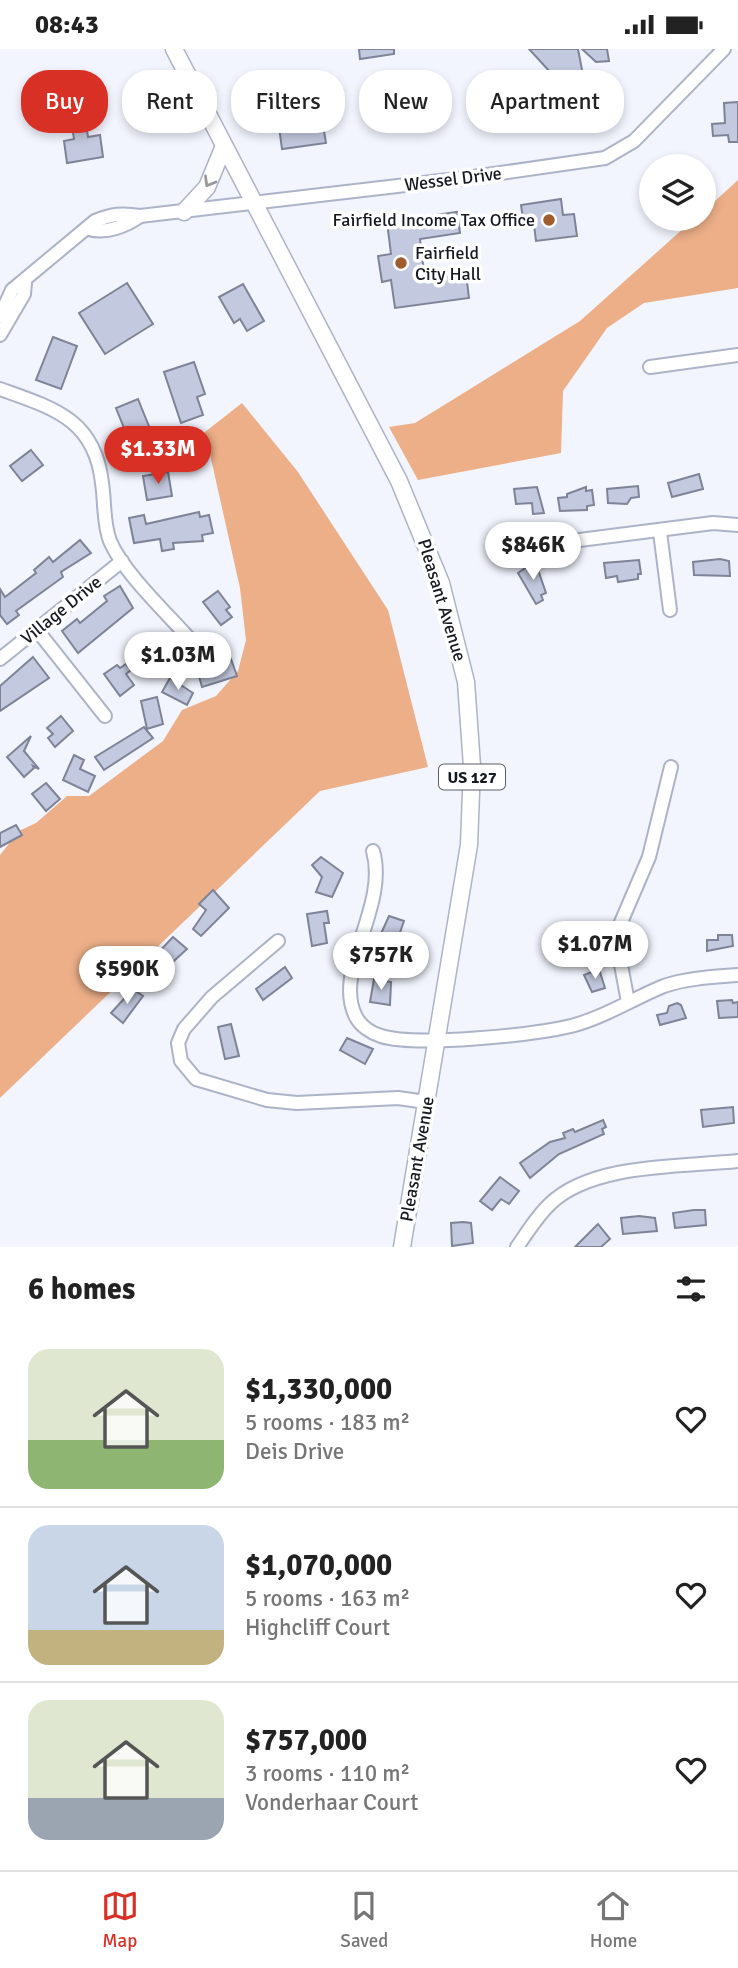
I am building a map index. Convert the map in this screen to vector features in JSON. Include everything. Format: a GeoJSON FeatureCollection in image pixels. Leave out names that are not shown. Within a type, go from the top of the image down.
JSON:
{"type":"FeatureCollection","features":[{"type":"Feature","properties":{"kind":"main road","name":"Pleasant Avenue"},"geometry":{"type":"LineString","coordinates":[[174,49],[410,506],[441,583],[461,656],[471,732],[472,800],[465,879],[402,1247]]}},
{"type":"Feature","properties":{"kind":"main road"},"geometry":{"type":"LineString","coordinates":[[184,212],[207,187],[224,146]]}},
{"type":"Feature","properties":{"kind":"street","name":"Wessel Drive"},"geometry":{"type":"LineString","coordinates":[[0,316],[12,290],[48,258],[89,229],[95,221],[110,215],[123,213],[140,216],[254,204],[606,157],[634,141],[724,49]]}},
{"type":"Feature","properties":{"kind":"street","name":"Wessel Drive"},"geometry":{"type":"LineString","coordinates":[[0,335],[24,294],[24,282]]}},
{"type":"Feature","properties":{"kind":"street"},"geometry":{"type":"LineString","coordinates":[[650,367],[738,355]]}},
{"type":"Feature","properties":{"kind":"street"},"geometry":{"type":"LineString","coordinates":[[0,389],[53,408],[74,422],[91,442],[101,469],[105,525],[121,561],[195,645]]}},
{"type":"Feature","properties":{"kind":"street"},"geometry":{"type":"LineString","coordinates":[[533,540],[556,543],[660,532],[713,523],[738,525]]}},
{"type":"Feature","properties":{"kind":"street"},"geometry":{"type":"LineString","coordinates":[[660,532],[670,610]]}},
{"type":"Feature","properties":{"kind":"street","name":"Village Drive"},"geometry":{"type":"LineString","coordinates":[[1,655],[37,630],[121,561]]}},
{"type":"Feature","properties":{"kind":"street"},"geometry":{"type":"LineString","coordinates":[[37,630],[105,716]]}},
{"type":"Feature","properties":{"kind":"street"},"geometry":{"type":"LineString","coordinates":[[628,1002],[618,949],[619,927],[649,857],[671,767]]}},
{"type":"Feature","properties":{"kind":"street"},"geometry":{"type":"LineString","coordinates":[[373,851],[377,872],[376,897],[352,969],[355,1016],[367,1030],[382,1037],[437,1039],[521,1034],[573,1025],[667,985],[738,975]]}},
{"type":"Feature","properties":{"kind":"street"},"geometry":{"type":"LineString","coordinates":[[278,941],[212,997],[184,1029],[178,1043],[181,1061],[196,1079],[267,1100],[297,1103],[398,1098],[426,1101]]}},
{"type":"Feature","properties":{"kind":"street"},"geometry":{"type":"LineString","coordinates":[[517,1247],[549,1204],[575,1185],[610,1175],[738,1161]]}},
{"type":"Feature","properties":{"kind":"shaded area"},"geometry":{"type":"Polygon","coordinates":[[[738,180],[738,288],[644,303],[607,328],[563,391],[561,453],[418,480],[389,427],[415,423],[580,321],[681,231],[716,231],[716,200],[738,180]]]}},
{"type":"Feature","properties":{"kind":"shaded area"},"geometry":{"type":"Polygon","coordinates":[[[242,403],[298,472],[388,610],[428,767],[320,791],[0,1098],[0,855],[19,831],[36,823],[67,796],[89,796],[163,741],[182,710],[216,696],[238,671],[246,640],[240,588],[205,432],[242,403]]]}},
{"type":"Feature","properties":{"kind":"building"},"geometry":{"type":"Polygon","coordinates":[[[359,49],[394,49],[394,54],[360,59],[359,49]]]}},
{"type":"Feature","properties":{"kind":"building"},"geometry":{"type":"Polygon","coordinates":[[[529,49],[578,49],[582,70],[548,70],[529,49]]]}},
{"type":"Feature","properties":{"kind":"building"},"geometry":{"type":"Polygon","coordinates":[[[582,49],[607,49],[609,61],[596,62],[582,49]]]}},
{"type":"Feature","properties":{"kind":"building"},"geometry":{"type":"Polygon","coordinates":[[[738,102],[738,142],[729,142],[728,135],[713,136],[712,124],[725,123],[724,103],[738,102]]]}},
{"type":"Feature","properties":{"kind":"building"},"geometry":{"type":"Polygon","coordinates":[[[73,133],[87,133],[88,137],[100,135],[103,157],[67,163],[64,141],[74,139],[73,133]]]}},
{"type":"Feature","properties":{"kind":"building"},"geometry":{"type":"Polygon","coordinates":[[[280,133],[324,133],[326,143],[282,149],[280,133]]]}},
{"type":"Feature","properties":{"kind":"building","name":"Fairfield Income Tax Office"},"geometry":{"type":"Polygon","coordinates":[[[561,199],[563,215],[574,214],[577,236],[536,241],[534,225],[524,226],[521,205],[561,199]]]}},
{"type":"Feature","properties":{"kind":"building","name":"Fairfield City Hall"},"geometry":{"type":"Polygon","coordinates":[[[457,212],[460,233],[420,239],[425,280],[466,274],[469,298],[395,308],[391,280],[382,282],[378,256],[391,254],[387,222],[457,212]]]}},
{"type":"Feature","properties":{"kind":"building"},"geometry":{"type":"Polygon","coordinates":[[[127,283],[153,324],[105,354],[79,313],[127,283]]]}},
{"type":"Feature","properties":{"kind":"building"},"geometry":{"type":"Polygon","coordinates":[[[243,284],[264,321],[247,331],[240,319],[234,323],[219,297],[243,284]]]}},
{"type":"Feature","properties":{"kind":"building"},"geometry":{"type":"Polygon","coordinates":[[[53,337],[77,346],[61,389],[36,380],[53,337]]]}},
{"type":"Feature","properties":{"kind":"building"},"geometry":{"type":"Polygon","coordinates":[[[194,362],[205,394],[197,397],[203,415],[181,423],[164,372],[194,362]]]}},
{"type":"Feature","properties":{"kind":"building"},"geometry":{"type":"Polygon","coordinates":[[[138,399],[152,434],[130,443],[116,408],[138,399]]]}},
{"type":"Feature","properties":{"kind":"building"},"geometry":{"type":"Polygon","coordinates":[[[31,450],[43,465],[22,481],[10,466],[31,450]]]}},
{"type":"Feature","properties":{"kind":"building"},"geometry":{"type":"Polygon","coordinates":[[[168,472],[172,496],[147,500],[143,476],[168,472]]]}},
{"type":"Feature","properties":{"kind":"building"},"geometry":{"type":"Polygon","coordinates":[[[699,474],[703,489],[672,497],[668,483],[699,474]]]}},
{"type":"Feature","properties":{"kind":"building"},"geometry":{"type":"Polygon","coordinates":[[[638,486],[639,497],[631,498],[627,504],[608,503],[607,489],[638,486]]]}},
{"type":"Feature","properties":{"kind":"building"},"geometry":{"type":"Polygon","coordinates":[[[537,487],[544,513],[533,514],[532,503],[516,504],[514,489],[537,487]]]}},
{"type":"Feature","properties":{"kind":"building"},"geometry":{"type":"Polygon","coordinates":[[[586,487],[586,491],[592,490],[594,505],[587,506],[587,510],[560,511],[558,498],[567,497],[567,494],[586,487]]]}},
{"type":"Feature","properties":{"kind":"building"},"geometry":{"type":"Polygon","coordinates":[[[199,512],[200,517],[209,515],[213,533],[202,535],[203,541],[173,543],[174,549],[162,551],[160,539],[134,543],[129,518],[144,515],[146,524],[199,512]]]}},
{"type":"Feature","properties":{"kind":"building"},"geometry":{"type":"Polygon","coordinates":[[[80,540],[91,553],[61,572],[63,577],[16,611],[19,615],[7,624],[0,615],[0,589],[5,597],[36,573],[34,570],[49,557],[53,562],[80,540]]]}},
{"type":"Feature","properties":{"kind":"building"},"geometry":{"type":"Polygon","coordinates":[[[720,559],[729,561],[730,576],[694,575],[693,562],[720,559]]]}},
{"type":"Feature","properties":{"kind":"building"},"geometry":{"type":"Polygon","coordinates":[[[639,560],[641,574],[638,574],[638,579],[618,582],[617,576],[606,578],[604,563],[639,560]]]}},
{"type":"Feature","properties":{"kind":"building"},"geometry":{"type":"Polygon","coordinates":[[[535,561],[546,593],[541,595],[543,600],[536,604],[518,573],[535,561]]]}},
{"type":"Feature","properties":{"kind":"building"},"geometry":{"type":"Polygon","coordinates":[[[120,586],[133,608],[78,653],[62,631],[77,619],[80,623],[107,601],[104,596],[120,586]]]}},
{"type":"Feature","properties":{"kind":"building"},"geometry":{"type":"Polygon","coordinates":[[[218,591],[230,607],[226,610],[232,617],[221,625],[203,602],[218,591]]]}},
{"type":"Feature","properties":{"kind":"building"},"geometry":{"type":"Polygon","coordinates":[[[150,638],[165,663],[153,670],[138,647],[150,638]]]}},
{"type":"Feature","properties":{"kind":"building"},"geometry":{"type":"Polygon","coordinates":[[[33,657],[49,678],[0,711],[0,686],[33,657]]]}},
{"type":"Feature","properties":{"kind":"building"},"geometry":{"type":"Polygon","coordinates":[[[231,659],[237,676],[202,687],[197,669],[231,659]]]}},
{"type":"Feature","properties":{"kind":"building"},"geometry":{"type":"Polygon","coordinates":[[[126,664],[131,670],[126,674],[134,685],[120,696],[104,674],[117,665],[120,668],[126,664]]]}},
{"type":"Feature","properties":{"kind":"building"},"geometry":{"type":"Polygon","coordinates":[[[170,678],[193,693],[187,705],[162,692],[170,678]]]}},
{"type":"Feature","properties":{"kind":"building"},"geometry":{"type":"Polygon","coordinates":[[[157,697],[163,724],[147,729],[141,701],[157,697]]]}},
{"type":"Feature","properties":{"kind":"building"},"geometry":{"type":"Polygon","coordinates":[[[61,716],[73,731],[55,747],[48,738],[53,734],[47,728],[61,716]]]}},
{"type":"Feature","properties":{"kind":"building"},"geometry":{"type":"Polygon","coordinates":[[[144,727],[153,738],[104,770],[95,757],[144,727]]]}},
{"type":"Feature","properties":{"kind":"building"},"geometry":{"type":"Polygon","coordinates":[[[31,736],[24,751],[39,769],[33,766],[24,777],[7,757],[31,736]]]}},
{"type":"Feature","properties":{"kind":"building"},"geometry":{"type":"Polygon","coordinates":[[[74,755],[84,760],[80,769],[95,776],[88,792],[63,780],[74,755]]]}},
{"type":"Feature","properties":{"kind":"building"},"geometry":{"type":"Polygon","coordinates":[[[46,783],[60,799],[46,811],[32,794],[46,783]]]}},
{"type":"Feature","properties":{"kind":"building"},"geometry":{"type":"Polygon","coordinates":[[[16,825],[22,835],[0,847],[0,833],[16,825]]]}},
{"type":"Feature","properties":{"kind":"building"},"geometry":{"type":"Polygon","coordinates":[[[321,857],[343,873],[332,897],[316,892],[322,877],[312,865],[321,857]]]}},
{"type":"Feature","properties":{"kind":"building"},"geometry":{"type":"Polygon","coordinates":[[[213,890],[229,908],[201,936],[193,929],[206,910],[199,904],[213,890]]]}},
{"type":"Feature","properties":{"kind":"building"},"geometry":{"type":"Polygon","coordinates":[[[327,911],[329,923],[324,923],[327,943],[312,946],[307,914],[327,911]]]}},
{"type":"Feature","properties":{"kind":"building"},"geometry":{"type":"Polygon","coordinates":[[[389,916],[404,921],[396,944],[379,938],[389,916]]]}},
{"type":"Feature","properties":{"kind":"building"},"geometry":{"type":"Polygon","coordinates":[[[718,935],[732,935],[733,946],[707,951],[707,940],[718,940],[718,935]]]}},
{"type":"Feature","properties":{"kind":"building"},"geometry":{"type":"Polygon","coordinates":[[[173,937],[187,949],[153,980],[145,972],[152,964],[146,959],[153,951],[157,954],[173,937]]]}},
{"type":"Feature","properties":{"kind":"building"},"geometry":{"type":"Polygon","coordinates":[[[285,967],[292,978],[263,1000],[256,989],[285,967]]]}},
{"type":"Feature","properties":{"kind":"building"},"geometry":{"type":"Polygon","coordinates":[[[599,969],[605,988],[592,992],[584,975],[599,969]]]}},
{"type":"Feature","properties":{"kind":"building"},"geometry":{"type":"Polygon","coordinates":[[[374,979],[391,982],[390,1005],[370,1002],[374,979]]]}},
{"type":"Feature","properties":{"kind":"building"},"geometry":{"type":"Polygon","coordinates":[[[133,989],[143,996],[123,1023],[111,1013],[133,989]]]}},
{"type":"Feature","properties":{"kind":"building"},"geometry":{"type":"Polygon","coordinates":[[[732,1000],[733,1003],[738,1002],[738,1017],[719,1018],[717,1001],[732,1000]]]}},
{"type":"Feature","properties":{"kind":"building"},"geometry":{"type":"Polygon","coordinates":[[[677,1003],[681,1005],[686,1018],[660,1025],[657,1015],[667,1013],[669,1006],[677,1003]]]}},
{"type":"Feature","properties":{"kind":"building"},"geometry":{"type":"Polygon","coordinates":[[[231,1024],[239,1056],[225,1059],[218,1027],[231,1024]]]}},
{"type":"Feature","properties":{"kind":"building"},"geometry":{"type":"Polygon","coordinates":[[[347,1038],[373,1049],[365,1064],[340,1050],[347,1038]]]}},
{"type":"Feature","properties":{"kind":"building"},"geometry":{"type":"Polygon","coordinates":[[[733,1107],[734,1123],[703,1127],[701,1110],[733,1107]]]}},
{"type":"Feature","properties":{"kind":"building"},"geometry":{"type":"Polygon","coordinates":[[[603,1120],[606,1127],[602,1129],[604,1134],[559,1154],[530,1178],[520,1163],[550,1142],[565,1138],[563,1133],[573,1129],[575,1132],[603,1120]]]}},
{"type":"Feature","properties":{"kind":"building"},"geometry":{"type":"Polygon","coordinates":[[[500,1177],[519,1191],[509,1204],[501,1199],[492,1210],[480,1201],[500,1177]]]}},
{"type":"Feature","properties":{"kind":"building"},"geometry":{"type":"Polygon","coordinates":[[[705,1210],[706,1225],[675,1228],[673,1213],[705,1210]]]}},
{"type":"Feature","properties":{"kind":"building"},"geometry":{"type":"Polygon","coordinates":[[[621,1218],[655,1218],[657,1231],[623,1234],[621,1218]]]}},
{"type":"Feature","properties":{"kind":"building"},"geometry":{"type":"Polygon","coordinates":[[[451,1223],[471,1223],[473,1243],[452,1246],[451,1223]]]}},
{"type":"Feature","properties":{"kind":"building"},"geometry":{"type":"Polygon","coordinates":[[[598,1224],[610,1239],[601,1247],[575,1247],[598,1224]]]}},
{"type":"Feature","properties":{"kind":"place","name":"Fairfield Income Tax Office"},"geometry":{"type":"Point","coordinates":[549,220]}},
{"type":"Feature","properties":{"kind":"place","name":"Fairfield City Hall"},"geometry":{"type":"Point","coordinates":[401,263]}}]}
